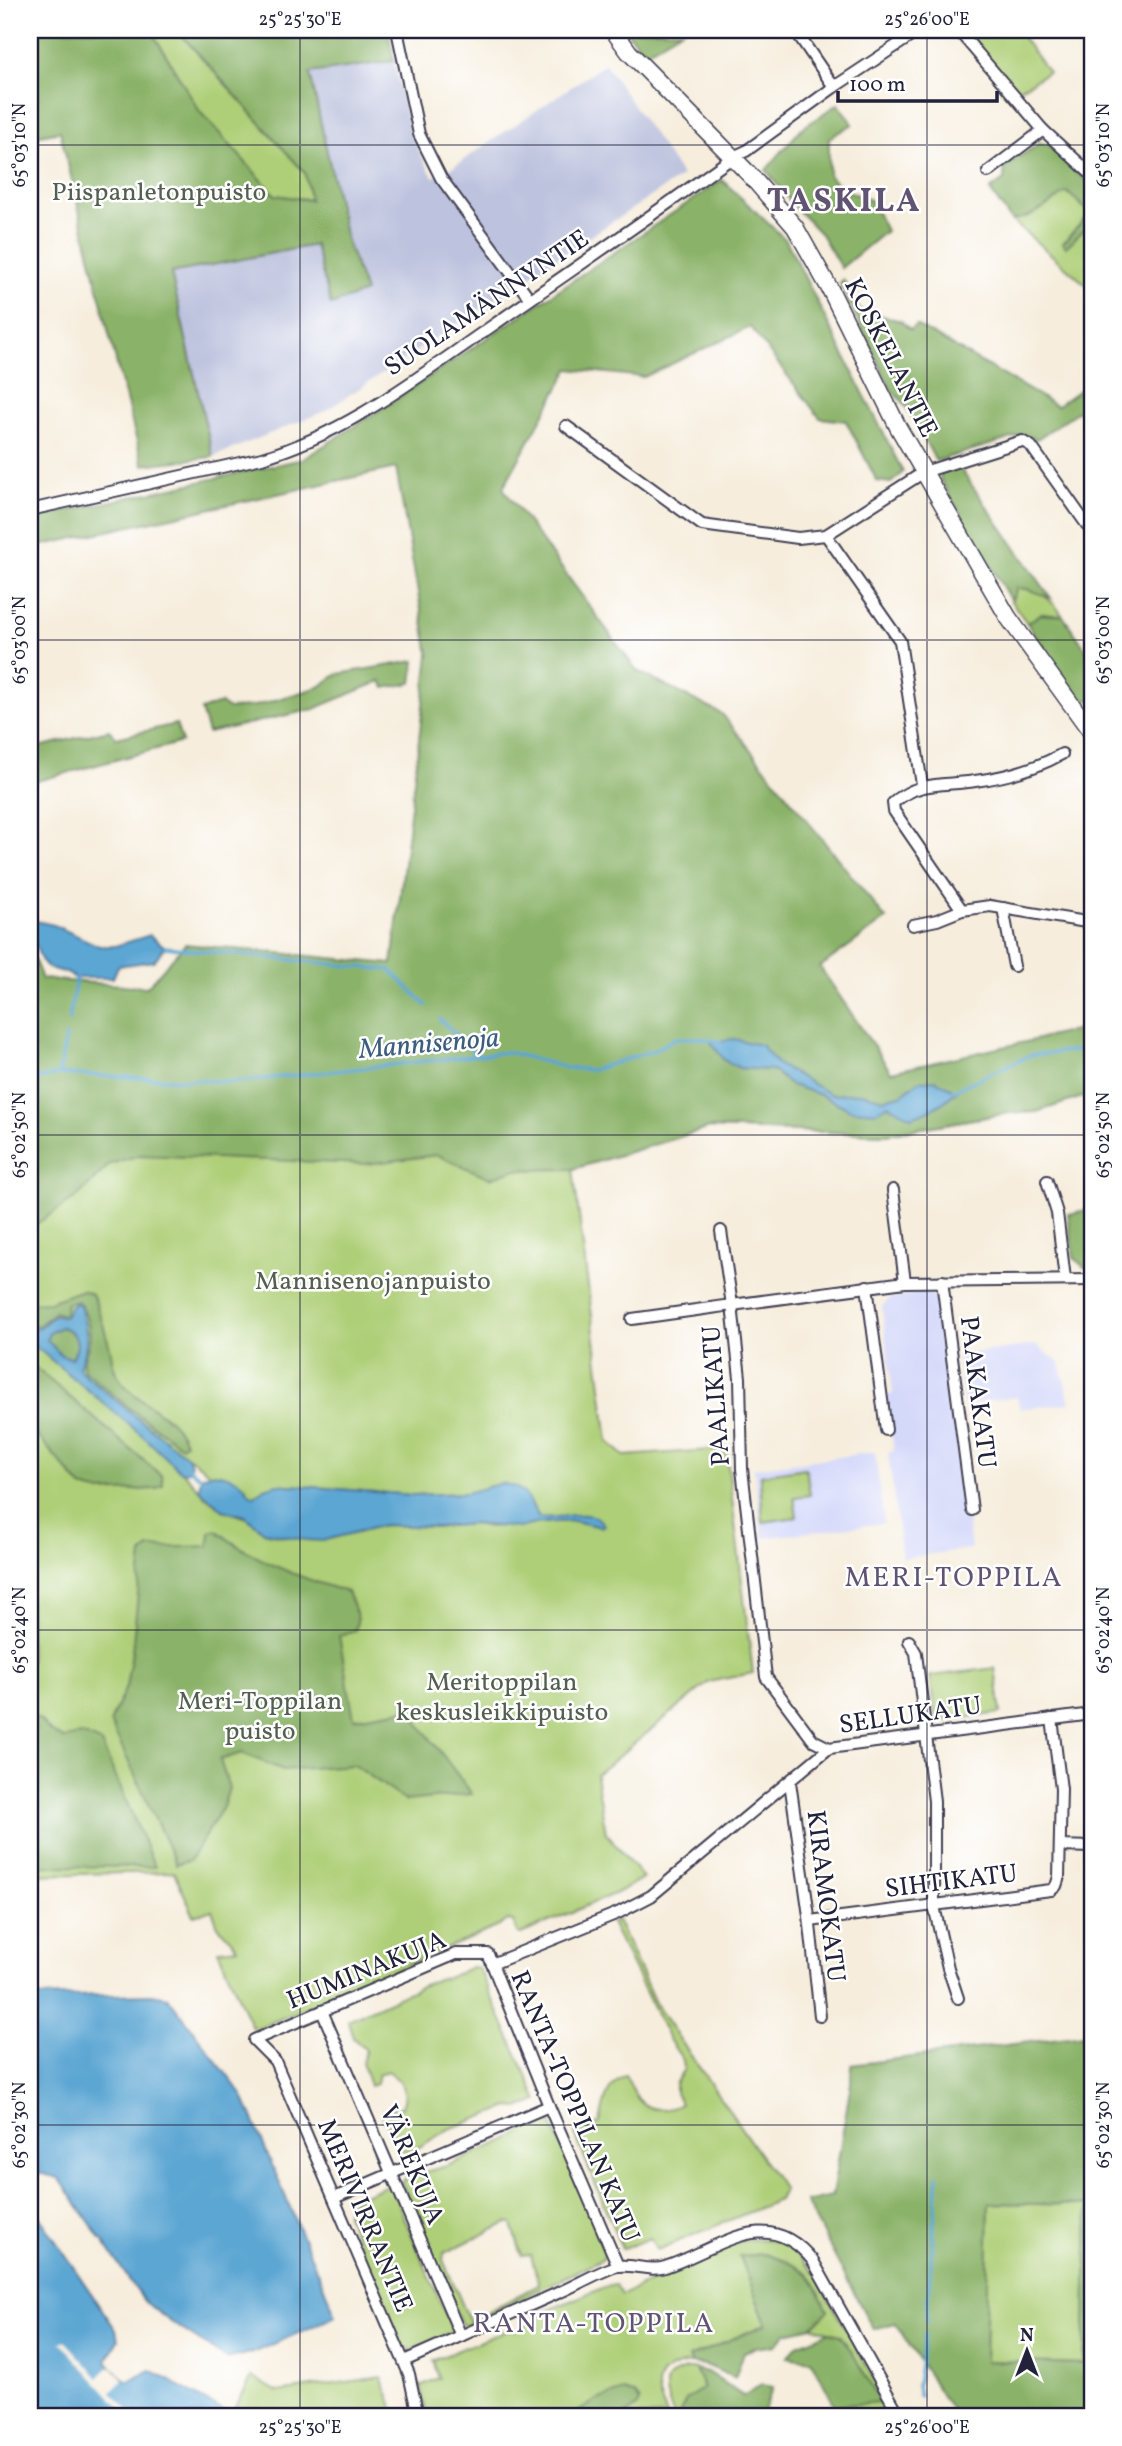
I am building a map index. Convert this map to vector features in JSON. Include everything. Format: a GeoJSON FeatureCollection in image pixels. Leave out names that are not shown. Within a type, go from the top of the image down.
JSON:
{"type":"FeatureCollection","features":[{"type":"Feature","properties":{"kind":"main road","name":"KOSKELANTIE"},"geometry":{"type":"LineString","coordinates":[[613,30],[629,52],[733,157],[795,227],[809,248],[898,427],[1008,617],[1087,715],[1092,733]]}},
{"type":"Feature","properties":{"kind":"street"},"geometry":{"type":"LineString","coordinates":[[397,30],[419,134],[441,178],[530,299]]}},
{"type":"Feature","properties":{"kind":"street"},"geometry":{"type":"LineString","coordinates":[[795,30],[834,87]]}},
{"type":"Feature","properties":{"kind":"street","name":"SUOLAMÄNNYNTIE"},"geometry":{"type":"LineString","coordinates":[[30,510],[262,458],[311,441],[351,421],[920,30]]}},
{"type":"Feature","properties":{"kind":"street"},"geometry":{"type":"LineString","coordinates":[[958,30],[1043,130],[1092,175]]}},
{"type":"Feature","properties":{"kind":"street"},"geometry":{"type":"LineString","coordinates":[[988,172],[1043,130]]}},
{"type":"Feature","properties":{"kind":"street"},"geometry":{"type":"LineString","coordinates":[[566,426],[702,525],[798,538],[826,535],[924,472],[1017,441],[1027,442],[1092,532]]}},
{"type":"Feature","properties":{"kind":"street"},"geometry":{"type":"LineString","coordinates":[[826,535],[900,641],[922,785]]}},
{"type":"Feature","properties":{"kind":"street"},"geometry":{"type":"LineString","coordinates":[[962,911],[894,811],[893,803],[922,785],[975,781],[1037,768],[1062,754]]}},
{"type":"Feature","properties":{"kind":"street"},"geometry":{"type":"LineString","coordinates":[[913,925],[990,906],[1092,923]]}},
{"type":"Feature","properties":{"kind":"street"},"geometry":{"type":"LineString","coordinates":[[1003,908],[1014,966]]}},
{"type":"Feature","properties":{"kind":"street"},"geometry":{"type":"LineString","coordinates":[[1046,1181],[1058,1213],[1065,1279]]}},
{"type":"Feature","properties":{"kind":"street"},"geometry":{"type":"LineString","coordinates":[[893,1190],[905,1282]]}},
{"type":"Feature","properties":{"kind":"street"},"geometry":{"type":"LineString","coordinates":[[632,1319],[732,1305],[721,1231]]}},
{"type":"Feature","properties":{"kind":"street","name":"PAALIKATU"},"geometry":{"type":"LineString","coordinates":[[766,1677],[742,1469],[740,1378],[732,1305],[905,1282],[1092,1280]]}},
{"type":"Feature","properties":{"kind":"street","name":"PAAKAKATU"},"geometry":{"type":"LineString","coordinates":[[942,1281],[972,1510]]}},
{"type":"Feature","properties":{"kind":"street"},"geometry":{"type":"LineString","coordinates":[[867,1286],[886,1430]]}},
{"type":"Feature","properties":{"kind":"street"},"geometry":{"type":"LineString","coordinates":[[909,1642],[916,1653],[934,1801],[933,1906],[958,1998]]}},
{"type":"Feature","properties":{"kind":"street","name":"SELLUKATU"},"geometry":{"type":"LineString","coordinates":[[766,1677],[813,1740],[829,1748],[1092,1714]]}},
{"type":"Feature","properties":{"kind":"street"},"geometry":{"type":"LineString","coordinates":[[1052,1719],[1060,1788],[1060,1846],[1092,1847]]}},
{"type":"Feature","properties":{"kind":"street"},"geometry":{"type":"LineString","coordinates":[[492,1964],[639,1904],[829,1748]]}},
{"type":"Feature","properties":{"kind":"street","name":"KIRAMOKATU"},"geometry":{"type":"LineString","coordinates":[[790,1782],[820,2015]]}},
{"type":"Feature","properties":{"kind":"street","name":"SIHTIKATU"},"geometry":{"type":"LineString","coordinates":[[810,1921],[1051,1891],[1059,1877],[1060,1846]]}},
{"type":"Feature","properties":{"kind":"street","name":"HUMINAKUJA"},"geometry":{"type":"LineString","coordinates":[[254,2040],[456,1954],[488,1954],[492,1964]]}},
{"type":"Feature","properties":{"kind":"street","name":"RANTA-TOPPILAN KATU"},"geometry":{"type":"LineString","coordinates":[[492,1964],[618,2266]]}},
{"type":"Feature","properties":{"kind":"street","name":"VÄREKUJA"},"geometry":{"type":"LineString","coordinates":[[322,2011],[461,2336]]}},
{"type":"Feature","properties":{"kind":"street","name":"MERIVIRRANTIE"},"geometry":{"type":"LineString","coordinates":[[254,2040],[275,2061],[410,2374],[418,2416]]}},
{"type":"Feature","properties":{"kind":"street"},"geometry":{"type":"LineString","coordinates":[[334,2198],[549,2106]]}},
{"type":"Feature","properties":{"kind":"street"},"geometry":{"type":"LineString","coordinates":[[404,2361],[618,2266],[663,2269],[719,2243],[758,2232],[776,2234],[793,2241],[813,2261],[900,2416]]}},
{"type":"Feature","properties":{"kind":"shaded area"},"geometry":{"type":"Polygon","coordinates":[[[394,61],[411,136],[433,177],[447,171],[605,64],[682,176],[325,411],[213,457],[170,273],[315,245],[365,292],[346,239],[310,73],[394,61]]]}},
{"type":"Feature","properties":{"kind":"shaded area"},"geometry":{"type":"Polygon","coordinates":[[[931,1294],[940,1303],[971,1549],[902,1558],[888,1453],[894,1451],[886,1396],[893,1394],[882,1307],[890,1298],[931,1294]]]}},
{"type":"Feature","properties":{"kind":"shaded area"},"geometry":{"type":"Polygon","coordinates":[[[1036,1345],[1060,1363],[1070,1403],[1020,1409],[1017,1397],[964,1404],[957,1355],[1036,1345]]]}},
{"type":"Feature","properties":{"kind":"shaded area"},"geometry":{"type":"Polygon","coordinates":[[[875,1452],[884,1523],[763,1538],[754,1468],[875,1452]]]}},
{"type":"Feature","properties":{"kind":"green space","name":"Piispanletonpuisto"},"geometry":{"type":"Polygon","coordinates":[[[30,30],[151,30],[200,112],[275,195],[310,200],[305,173],[177,30],[388,30],[394,61],[310,73],[346,239],[365,292],[331,305],[315,245],[171,273],[213,457],[143,465],[60,131],[30,137],[30,30]]]}},
{"type":"Feature","properties":{"kind":"green space"},"geometry":{"type":"Polygon","coordinates":[[[151,30],[177,30],[305,173],[311,200],[275,195],[200,112],[151,30]]]}},
{"type":"Feature","properties":{"kind":"green space"},"geometry":{"type":"Polygon","coordinates":[[[625,30],[682,30],[645,53],[625,30]]]}},
{"type":"Feature","properties":{"kind":"green space"},"geometry":{"type":"Polygon","coordinates":[[[981,30],[1017,30],[1048,72],[1027,85],[1014,89],[969,37],[981,30]]]}},
{"type":"Feature","properties":{"kind":"green space"},"geometry":{"type":"Polygon","coordinates":[[[838,104],[853,124],[829,138],[829,176],[847,191],[871,200],[886,231],[841,268],[821,234],[793,205],[766,170],[801,129],[838,104]]]}},
{"type":"Feature","properties":{"kind":"green space"},"geometry":{"type":"Polygon","coordinates":[[[1040,143],[1049,145],[1092,186],[1092,290],[1011,220],[990,190],[1004,180],[1005,167],[1040,143]]]}},
{"type":"Feature","properties":{"kind":"green space"},"geometry":{"type":"Polygon","coordinates":[[[1040,143],[1049,145],[1092,186],[1092,222],[1066,247],[1063,243],[1090,213],[1067,192],[1034,213],[1011,220],[990,190],[1004,180],[1005,167],[1040,143]]]}},
{"type":"Feature","properties":{"kind":"green space"},"geometry":{"type":"Polygon","coordinates":[[[722,180],[786,240],[903,472],[891,483],[877,481],[846,421],[820,418],[750,327],[644,377],[569,369],[503,488],[637,671],[722,714],[886,919],[820,967],[891,1072],[1092,1027],[1092,1094],[1036,1112],[1009,1113],[886,1134],[709,1128],[573,1169],[513,1170],[490,1178],[437,1155],[366,1164],[140,1155],[110,1164],[76,1198],[30,1228],[30,948],[42,979],[147,987],[185,944],[392,964],[429,655],[396,468],[30,548],[30,519],[303,459],[722,180]],[[761,1045],[724,1060],[739,1068],[772,1070],[791,1085],[821,1095],[851,1110],[888,1105],[911,1117],[935,1107],[956,1091],[919,1081],[901,1095],[884,1099],[861,1093],[832,1095],[777,1064],[761,1045]]]}},
{"type":"Feature","properties":{"kind":"green space"},"geometry":{"type":"Polygon","coordinates":[[[843,279],[860,310],[901,321],[910,330],[916,325],[1057,406],[1092,381],[1092,424],[1081,409],[1037,439],[1022,435],[936,461],[904,403],[892,391],[840,283],[843,279]]]}},
{"type":"Feature","properties":{"kind":"green space"},"geometry":{"type":"Polygon","coordinates":[[[959,467],[1051,598],[1017,588],[1011,601],[940,479],[941,472],[959,467]]]}},
{"type":"Feature","properties":{"kind":"green space"},"geometry":{"type":"Polygon","coordinates":[[[1017,588],[1044,596],[1063,616],[1041,614],[1027,623],[1011,601],[1017,588]]]}},
{"type":"Feature","properties":{"kind":"green space"},"geometry":{"type":"Polygon","coordinates":[[[1041,614],[1063,616],[1092,658],[1092,700],[1082,700],[1027,623],[1041,614]]]}},
{"type":"Feature","properties":{"kind":"green space"},"geometry":{"type":"Polygon","coordinates":[[[415,661],[412,683],[385,688],[381,681],[314,709],[208,733],[201,710],[220,703],[229,709],[255,706],[319,687],[338,674],[415,661]]]}},
{"type":"Feature","properties":{"kind":"green space"},"geometry":{"type":"Polygon","coordinates":[[[176,724],[182,742],[30,783],[30,749],[109,730],[116,738],[176,724]]]}},
{"type":"Feature","properties":{"kind":"green space"},"geometry":{"type":"Polygon","coordinates":[[[1092,1049],[1092,1094],[1036,1112],[1009,1113],[886,1134],[709,1128],[573,1169],[608,1441],[624,1456],[726,1449],[753,1673],[709,1682],[596,1775],[606,1833],[643,1878],[616,1893],[521,1934],[518,1934],[513,1921],[508,1920],[261,2027],[252,2028],[218,1950],[238,1948],[218,1926],[212,1910],[194,1916],[174,1872],[30,1875],[30,1342],[152,1443],[205,1496],[223,1510],[250,1519],[264,1532],[286,1537],[353,1533],[384,1525],[438,1527],[474,1524],[489,1527],[574,1521],[601,1527],[582,1515],[553,1519],[539,1517],[528,1498],[496,1486],[466,1493],[413,1495],[291,1485],[265,1488],[252,1496],[243,1484],[232,1478],[210,1473],[129,1413],[79,1367],[85,1350],[86,1336],[79,1306],[65,1317],[54,1315],[39,1328],[33,1329],[30,1326],[30,1081],[857,1107],[1092,1049]]]}},
{"type":"Feature","properties":{"kind":"green space"},"geometry":{"type":"Polygon","coordinates":[[[1092,1210],[1092,1267],[1084,1267],[1074,1258],[1068,1214],[1092,1210]]]}},
{"type":"Feature","properties":{"kind":"green space"},"geometry":{"type":"Polygon","coordinates":[[[82,1290],[92,1294],[95,1301],[116,1373],[132,1392],[173,1424],[185,1443],[181,1446],[129,1408],[84,1370],[90,1332],[86,1315],[78,1301],[67,1303],[64,1316],[55,1312],[38,1326],[30,1324],[30,1303],[49,1302],[82,1290]]]}},
{"type":"Feature","properties":{"kind":"green space"},"geometry":{"type":"Polygon","coordinates":[[[60,1327],[76,1339],[77,1348],[71,1358],[61,1355],[47,1340],[49,1333],[60,1327]]]}},
{"type":"Feature","properties":{"kind":"green space"},"geometry":{"type":"Polygon","coordinates":[[[30,1363],[162,1476],[163,1485],[156,1489],[101,1492],[81,1487],[30,1427],[30,1363]]]}},
{"type":"Feature","properties":{"kind":"green space"},"geometry":{"type":"Polygon","coordinates":[[[806,1468],[810,1495],[794,1497],[797,1517],[763,1522],[760,1475],[806,1468]]]}},
{"type":"Feature","properties":{"kind":"green space","name":"Meri-Toppilan puisto"},"geometry":{"type":"Polygon","coordinates":[[[216,1530],[246,1551],[278,1567],[347,1592],[358,1618],[355,1630],[339,1636],[354,1718],[408,1709],[472,1794],[406,1801],[354,1765],[283,1770],[242,1753],[220,1760],[229,1788],[223,1807],[190,1860],[176,1864],[110,1722],[126,1687],[142,1554],[149,1548],[209,1546],[210,1532],[216,1530]]]}},
{"type":"Feature","properties":{"kind":"green space"},"geometry":{"type":"Polygon","coordinates":[[[995,1668],[1001,1713],[942,1721],[935,1715],[930,1676],[995,1668]]]}},
{"type":"Feature","properties":{"kind":"green space"},"geometry":{"type":"Polygon","coordinates":[[[30,1718],[39,1719],[49,1730],[64,1739],[83,1735],[101,1743],[155,1867],[30,1866],[30,1718]]]}},
{"type":"Feature","properties":{"kind":"green space"},"geometry":{"type":"Polygon","coordinates":[[[617,1920],[656,2005],[784,2190],[779,2200],[657,2250],[650,2238],[622,2249],[575,2134],[600,2123],[610,2089],[625,2075],[637,2097],[648,2107],[665,2109],[681,2104],[675,2093],[675,2084],[684,2069],[683,2060],[670,2041],[611,1923],[617,1920]]]}},
{"type":"Feature","properties":{"kind":"green space"},"geometry":{"type":"Polygon","coordinates":[[[472,1967],[479,1969],[538,2101],[519,2108],[509,2107],[449,2129],[411,2152],[401,2150],[383,2117],[384,2110],[402,2107],[405,2096],[403,2086],[387,2071],[379,2074],[376,2084],[370,2086],[362,2062],[366,2050],[353,2038],[348,2020],[437,1979],[447,1978],[472,1967]]]}},
{"type":"Feature","properties":{"kind":"green space"},"geometry":{"type":"Polygon","coordinates":[[[1092,2034],[1092,2416],[955,2416],[895,2323],[873,2329],[806,2202],[832,2196],[851,2083],[851,2065],[1092,2034]],[[989,2203],[985,2361],[1084,2364],[1088,2205],[989,2203]]]}},
{"type":"Feature","properties":{"kind":"green space"},"geometry":{"type":"Polygon","coordinates":[[[541,2121],[551,2122],[606,2248],[604,2258],[488,2315],[488,2311],[539,2285],[531,2255],[522,2256],[512,2224],[507,2223],[444,2253],[443,2260],[471,2324],[464,2326],[401,2182],[407,2177],[447,2166],[522,2133],[524,2128],[541,2121]]]}},
{"type":"Feature","properties":{"kind":"green space"},"geometry":{"type":"Polygon","coordinates":[[[390,2184],[453,2332],[410,2350],[402,2345],[346,2214],[352,2200],[390,2184]]]}},
{"type":"Feature","properties":{"kind":"green space"},"geometry":{"type":"Polygon","coordinates":[[[989,2203],[1088,2205],[1084,2364],[985,2361],[989,2203]]]}},
{"type":"Feature","properties":{"kind":"green space"},"geometry":{"type":"Polygon","coordinates":[[[766,2239],[792,2249],[816,2275],[894,2416],[832,2416],[835,2406],[880,2401],[840,2335],[812,2327],[828,2310],[765,2254],[740,2256],[766,2324],[690,2358],[692,2363],[665,2372],[658,2388],[667,2416],[427,2416],[420,2386],[439,2378],[433,2361],[507,2330],[516,2331],[546,2311],[607,2286],[616,2285],[622,2295],[734,2243],[766,2239]]]}},
{"type":"Feature","properties":{"kind":"green space"},"geometry":{"type":"Polygon","coordinates":[[[765,2254],[805,2272],[828,2311],[812,2327],[786,2333],[776,2345],[744,2352],[735,2378],[706,2365],[692,2363],[689,2358],[766,2324],[740,2256],[765,2254]]]}},
{"type":"Feature","properties":{"kind":"green space"},"geometry":{"type":"Polygon","coordinates":[[[829,2332],[840,2335],[880,2402],[835,2406],[812,2361],[787,2357],[797,2345],[829,2332]]]}},
{"type":"Feature","properties":{"kind":"green space"},"geometry":{"type":"Polygon","coordinates":[[[695,2369],[704,2388],[681,2412],[684,2416],[674,2416],[666,2394],[667,2381],[677,2372],[695,2369]]]}},
{"type":"Feature","properties":{"kind":"green space"},"geometry":{"type":"Polygon","coordinates":[[[695,2369],[707,2372],[743,2396],[761,2385],[773,2387],[762,2416],[684,2416],[681,2412],[686,2399],[704,2388],[695,2369]]]}},
{"type":"Feature","properties":{"kind":"green space"},"geometry":{"type":"Polygon","coordinates":[[[252,2377],[278,2392],[381,2377],[397,2416],[231,2416],[252,2377]]]}},
{"type":"Feature","properties":{"kind":"green space"},"geometry":{"type":"Polygon","coordinates":[[[624,2391],[635,2395],[640,2401],[638,2406],[625,2416],[572,2416],[595,2401],[624,2391]]]}},
{"type":"Feature","properties":{"kind":"water"},"geometry":{"type":"Polygon","coordinates":[[[36,921],[54,925],[99,946],[115,946],[150,935],[165,947],[154,961],[118,966],[113,978],[76,978],[48,968],[41,960],[30,930],[36,921]]]}},
{"type":"Feature","properties":{"kind":"water"},"geometry":{"type":"Polygon","coordinates":[[[734,1039],[761,1045],[777,1064],[832,1095],[861,1093],[884,1099],[901,1095],[919,1081],[936,1080],[956,1091],[936,1107],[911,1117],[888,1105],[876,1112],[851,1110],[821,1095],[791,1085],[772,1070],[739,1068],[724,1060],[711,1042],[734,1039]]]}},
{"type":"Feature","properties":{"kind":"water"},"geometry":{"type":"Polygon","coordinates":[[[76,1303],[80,1306],[86,1330],[85,1350],[79,1367],[82,1372],[189,1458],[191,1466],[188,1471],[183,1472],[177,1468],[30,1342],[30,1326],[33,1329],[39,1328],[55,1315],[65,1317],[76,1303]],[[61,1327],[49,1333],[47,1340],[61,1355],[71,1358],[77,1344],[74,1335],[61,1327]]]}},
{"type":"Feature","properties":{"kind":"water"},"geometry":{"type":"Polygon","coordinates":[[[210,1473],[236,1479],[254,1496],[277,1484],[413,1495],[466,1493],[502,1483],[516,1487],[524,1493],[539,1517],[584,1515],[599,1519],[604,1525],[601,1527],[574,1521],[540,1523],[519,1528],[474,1524],[438,1527],[384,1525],[322,1541],[305,1540],[264,1532],[245,1516],[223,1510],[199,1489],[201,1477],[210,1473]]]}},
{"type":"Feature","properties":{"kind":"water"},"geometry":{"type":"Polygon","coordinates":[[[152,1994],[168,1997],[243,2096],[336,2316],[258,2351],[227,2359],[144,2301],[59,2178],[30,2171],[30,1997],[152,1994]]]}},
{"type":"Feature","properties":{"kind":"water"},"geometry":{"type":"Polygon","coordinates":[[[30,2208],[36,2212],[116,2330],[118,2340],[107,2359],[110,2366],[127,2382],[151,2370],[232,2416],[30,2416],[30,2208]]]}},
{"type":"Feature","properties":{"kind":"pier"},"geometry":{"type":"Polygon","coordinates":[[[62,2341],[66,2342],[98,2377],[110,2366],[123,2380],[111,2392],[133,2416],[128,2416],[62,2341]]]}},
{"type":"Feature","properties":{"kind":"waterway"},"geometry":{"type":"LineString","coordinates":[[165,947],[390,970],[426,1005]]}},
{"type":"Feature","properties":{"kind":"waterway"},"geometry":{"type":"LineString","coordinates":[[69,1020],[76,978]]}},
{"type":"Feature","properties":{"kind":"waterway"},"geometry":{"type":"LineString","coordinates":[[440,1019],[477,1055]]}},
{"type":"Feature","properties":{"kind":"waterway"},"geometry":{"type":"LineString","coordinates":[[59,1074],[66,1036]]}},
{"type":"Feature","properties":{"kind":"waterway","name":"Mannisenoja"},"geometry":{"type":"LineString","coordinates":[[30,1081],[59,1074],[235,1082],[508,1052],[567,1068],[592,1070],[655,1050],[676,1038],[721,1042]]}},
{"type":"Feature","properties":{"kind":"waterway","name":"Mannisenoja"},"geometry":{"type":"LineString","coordinates":[[952,1091],[1031,1055],[1092,1049]]}},
{"type":"Feature","properties":{"kind":"waterway"},"geometry":{"type":"LineString","coordinates":[[185,1466],[201,1477]]}},
{"type":"Feature","properties":{"kind":"waterway"},"geometry":{"type":"LineString","coordinates":[[926,2322],[938,2175]]}},
{"type":"Feature","properties":{"kind":"waterway"},"geometry":{"type":"LineString","coordinates":[[919,2396],[917,2386],[925,2333]]}},
{"type":"Feature","properties":{"kind":"district","name":"TASKILA"},"geometry":{"type":"Point","coordinates":[844,199]}},
{"type":"Feature","properties":{"kind":"district","name":"MERI-TOPPILA"},"geometry":{"type":"Point","coordinates":[954,1576]}},
{"type":"Feature","properties":{"kind":"district","name":"RANTA-TOPPILA"},"geometry":{"type":"Point","coordinates":[594,2322]}},
{"type":"Feature","properties":{"kind":"park label","name":"Mannisenojanpuisto"},"geometry":{"type":"Point","coordinates":[373,1280]}},
{"type":"Feature","properties":{"kind":"park label","name":"Meritoppilan keskusleikkipuisto"},"geometry":{"type":"Point","coordinates":[502,1696]}}]}
